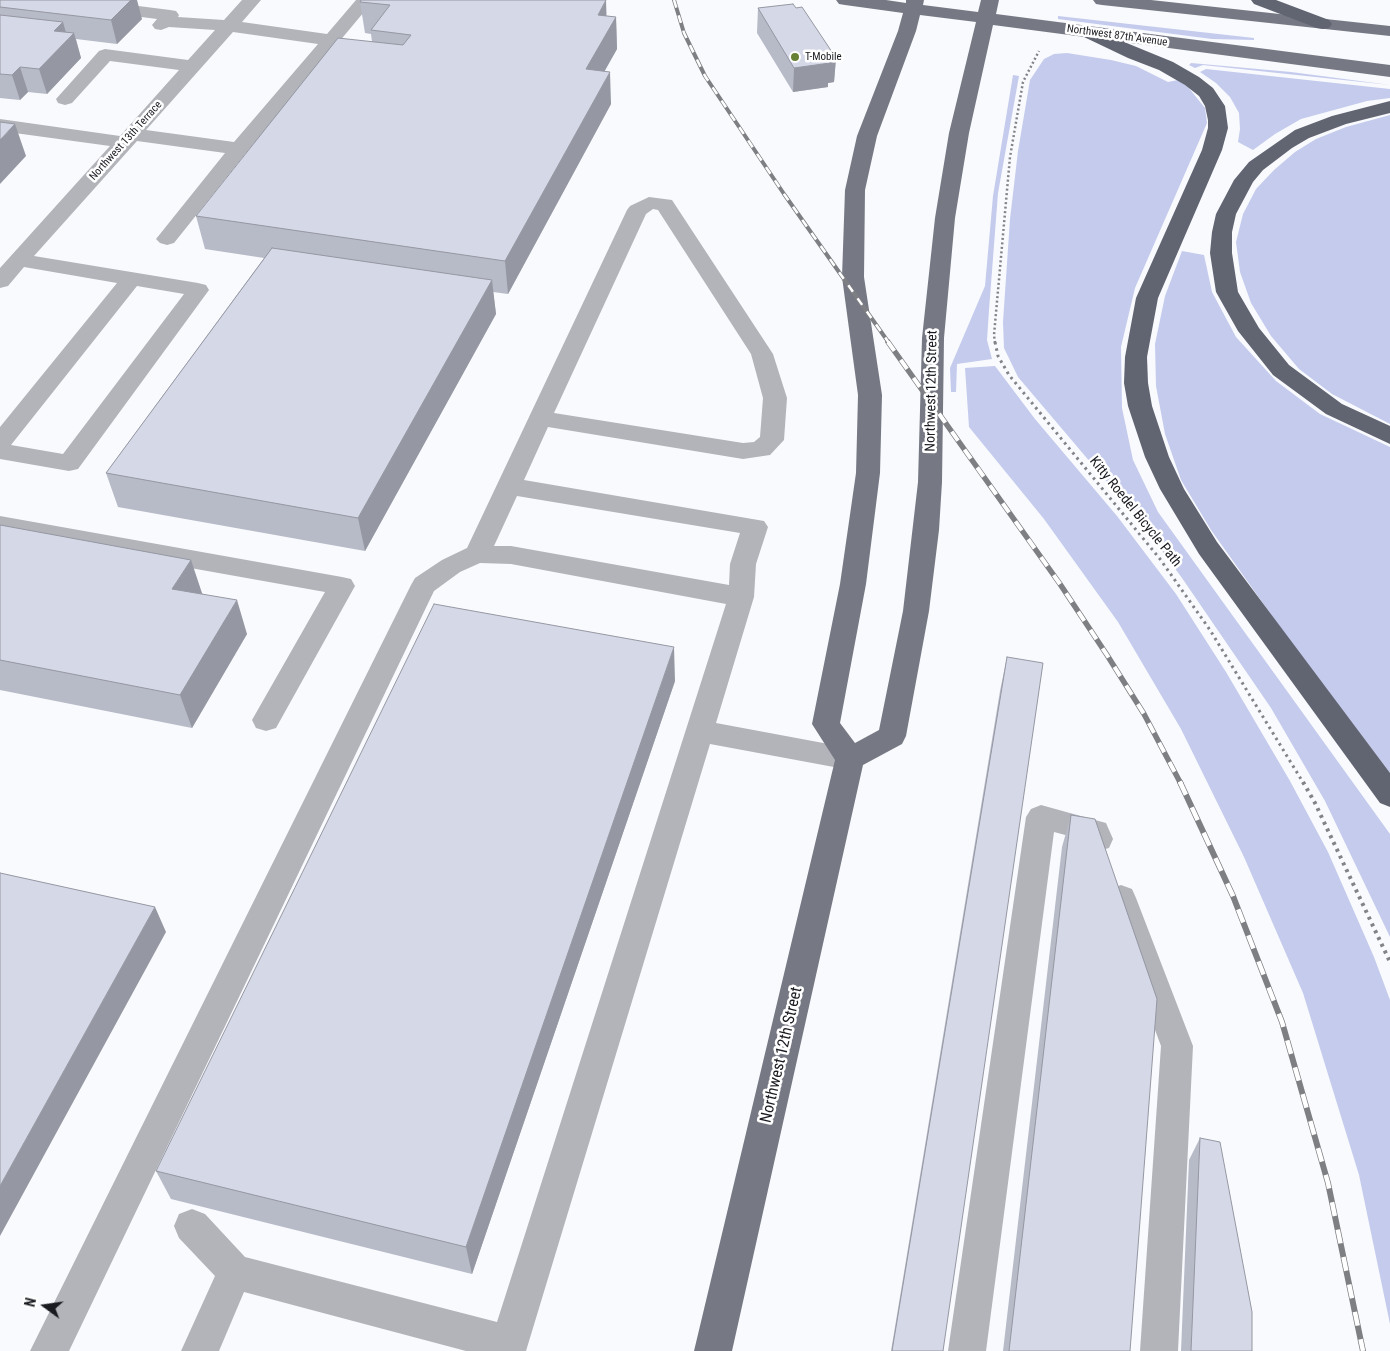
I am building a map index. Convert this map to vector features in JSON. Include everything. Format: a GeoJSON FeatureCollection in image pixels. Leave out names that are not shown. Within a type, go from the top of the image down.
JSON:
{"type":"FeatureCollection","features":[{"type":"Feature","properties":{"kind":"highway"},"geometry":{"type":"LineString","coordinates":[[1260,0],[1323,24]]}},
{"type":"Feature","properties":{"kind":"highway"},"geometry":{"type":"LineString","coordinates":[[1090,33],[1134,54],[1166,66],[1200,86],[1215,106],[1218,120],[1218,128],[1212,150],[1147,298],[1136,358],[1136,383],[1140,406],[1157,457],[1172,489],[1208,548],[1390,795]]}},
{"type":"Feature","properties":{"kind":"highway"},"geometry":{"type":"LineString","coordinates":[[1390,107],[1339,120],[1302,134],[1256,166],[1244,180],[1226,214],[1222,232],[1221,253],[1227,292],[1249,331],[1281,370],[1334,409],[1390,436]]}},
{"type":"Feature","properties":{"kind":"main road","name":"Northwest 87th Avenue"},"geometry":{"type":"LineString","coordinates":[[845,0],[987,9],[1090,33],[1390,71]]}},
{"type":"Feature","properties":{"kind":"main road"},"geometry":{"type":"LineString","coordinates":[[1102,0],[1141,2],[1390,31]]}},
{"type":"Feature","properties":{"kind":"main road"},"geometry":{"type":"LineString","coordinates":[[850,759],[826,724],[853,584],[868,473],[870,395],[853,277],[853,217],[861,154],[907,31],[914,4]]}},
{"type":"Feature","properties":{"kind":"main road","name":"Northwest 12th Street"},"geometry":{"type":"LineString","coordinates":[[712,1351],[850,759],[892,736],[916,610],[930,482],[932,348],[942,243],[954,159],[987,9]]}},
{"type":"Feature","properties":{"kind":"street"},"geometry":{"type":"LineString","coordinates":[[48,0],[164,14],[228,26],[331,40]]}},
{"type":"Feature","properties":{"kind":"street","name":"Northwest 13th Terrace"},"geometry":{"type":"LineString","coordinates":[[0,281],[252,0]]}},
{"type":"Feature","properties":{"kind":"street"},"geometry":{"type":"LineString","coordinates":[[167,239],[239,149],[365,0]]}},
{"type":"Feature","properties":{"kind":"street"},"geometry":{"type":"LineString","coordinates":[[65,99],[105,55],[193,66]]}},
{"type":"Feature","properties":{"kind":"street"},"geometry":{"type":"LineString","coordinates":[[0,126],[239,149]]}},
{"type":"Feature","properties":{"kind":"street"},"geometry":{"type":"LineString","coordinates":[[477,554],[509,486],[540,418],[637,210],[649,203],[665,204],[762,354],[775,398],[772,440],[761,448],[742,451],[540,418]]}},
{"type":"Feature","properties":{"kind":"street"},"geometry":{"type":"LineString","coordinates":[[0,451],[69,463],[198,290],[19,260]]}},
{"type":"Feature","properties":{"kind":"street"},"geometry":{"type":"LineString","coordinates":[[0,443],[131,279]]}},
{"type":"Feature","properties":{"kind":"street"},"geometry":{"type":"LineString","coordinates":[[192,1226],[235,1272],[508,1347],[741,596],[743,564],[755,527],[509,486]]}},
{"type":"Feature","properties":{"kind":"street"},"geometry":{"type":"LineString","coordinates":[[0,525],[342,586],[266,720]]}},
{"type":"Feature","properties":{"kind":"street"},"geometry":{"type":"LineString","coordinates":[[49,1351],[424,585],[451,566],[477,554],[511,555],[741,596]]}},
{"type":"Feature","properties":{"kind":"street"},"geometry":{"type":"LineString","coordinates":[[700,732],[850,759]]}},
{"type":"Feature","properties":{"kind":"street"},"geometry":{"type":"LineString","coordinates":[[967,1351],[1041,818],[1095,832],[1177,1046],[1159,1351]]}},
{"type":"Feature","properties":{"kind":"street"},"geometry":{"type":"LineString","coordinates":[[200,1351],[235,1272]]}},
{"type":"Feature","properties":{"kind":"path","name":"Kitty Roedel Bicycle Path"},"geometry":{"type":"LineString","coordinates":[[1039,51],[1031,64],[1024,82],[1010,157],[994,335],[998,356],[1020,388],[1160,559],[1210,630],[1315,803],[1390,962]]}},
{"type":"Feature","properties":{"kind":"shaded area"},"geometry":{"type":"Polygon","coordinates":[[[1058,16],[1254,38],[1254,40],[1212,39],[1058,19],[1058,16]]]}},
{"type":"Feature","properties":{"kind":"shaded area"},"geometry":{"type":"Polygon","coordinates":[[[1067,53],[1136,66],[1168,82],[1178,80],[1188,87],[1205,108],[1207,123],[1135,288],[1121,347],[1122,408],[1133,460],[1158,512],[1390,834],[1390,937],[1325,801],[1271,708],[1182,578],[1136,516],[1018,377],[1004,348],[1003,322],[1010,219],[1018,151],[1030,80],[1044,59],[1054,54],[1067,53]]]}},
{"type":"Feature","properties":{"kind":"shaded area"},"geometry":{"type":"Polygon","coordinates":[[[1191,63],[1291,72],[1390,85],[1203,65],[1195,68],[1189,65],[1191,63]]]}},
{"type":"Feature","properties":{"kind":"shaded area"},"geometry":{"type":"Polygon","coordinates":[[[1206,69],[1390,89],[1390,98],[1367,101],[1301,119],[1275,134],[1253,150],[1238,142],[1240,129],[1239,113],[1230,97],[1216,83],[1200,72],[1206,69]]]}},
{"type":"Feature","properties":{"kind":"shaded area"},"geometry":{"type":"Polygon","coordinates":[[[1013,75],[1019,76],[998,193],[989,310],[987,340],[992,359],[957,364],[956,392],[951,392],[950,368],[985,286],[993,196],[1013,75]]]}},
{"type":"Feature","properties":{"kind":"shaded area"},"geometry":{"type":"Polygon","coordinates":[[[1390,115],[1390,424],[1332,394],[1299,369],[1271,336],[1251,303],[1240,272],[1236,242],[1243,214],[1256,189],[1295,152],[1316,139],[1346,127],[1390,115]]]}},
{"type":"Feature","properties":{"kind":"shaded area"},"geometry":{"type":"Polygon","coordinates":[[[1182,251],[1204,255],[1212,292],[1236,337],[1276,381],[1320,414],[1390,447],[1390,773],[1282,630],[1211,530],[1181,480],[1165,434],[1156,386],[1155,344],[1165,296],[1182,251]]]}},
{"type":"Feature","properties":{"kind":"shaded area"},"geometry":{"type":"Polygon","coordinates":[[[995,366],[1035,419],[1117,516],[1176,594],[1226,672],[1290,781],[1328,852],[1374,957],[1390,1000],[1390,1324],[1359,1175],[1303,993],[1244,857],[1181,729],[1118,622],[1044,519],[969,427],[965,368],[995,366]]]}},
{"type":"Feature","properties":{"kind":"building"},"geometry":{"type":"Polygon","coordinates":[[[0,0],[131,0],[111,20],[0,7],[0,0]]]}},
{"type":"Feature","properties":{"kind":"building"},"geometry":{"type":"Polygon","coordinates":[[[361,0],[606,0],[598,15],[616,17],[586,69],[610,72],[505,261],[196,216],[338,38],[403,45],[411,35],[371,30],[390,5],[360,2],[361,0]]]}},
{"type":"Feature","properties":{"kind":"building"},"geometry":{"type":"Polygon","coordinates":[[[793,4],[796,8],[802,7],[836,58],[827,59],[830,63],[794,68],[758,8],[793,4]]]}},
{"type":"Feature","properties":{"kind":"building"},"geometry":{"type":"Polygon","coordinates":[[[0,15],[63,22],[54,31],[74,33],[39,69],[20,67],[12,75],[0,74],[0,15]]]}},
{"type":"Feature","properties":{"kind":"building"},"geometry":{"type":"Polygon","coordinates":[[[0,122],[15,124],[0,140],[0,122]]]}},
{"type":"Feature","properties":{"kind":"building"},"geometry":{"type":"Polygon","coordinates":[[[272,248],[492,280],[358,518],[106,473],[272,248]]]}},
{"type":"Feature","properties":{"kind":"building"},"geometry":{"type":"Polygon","coordinates":[[[0,525],[191,560],[172,589],[237,600],[180,695],[0,660],[0,525]]]}},
{"type":"Feature","properties":{"kind":"building"},"geometry":{"type":"Polygon","coordinates":[[[434,604],[674,647],[466,1247],[156,1171],[434,604]]]}},
{"type":"Feature","properties":{"kind":"building"},"geometry":{"type":"Polygon","coordinates":[[[1007,657],[1043,663],[943,1351],[892,1351],[1007,657]]]}},
{"type":"Feature","properties":{"kind":"building"},"geometry":{"type":"Polygon","coordinates":[[[1071,815],[1095,819],[1157,999],[1130,1351],[1009,1351],[1071,815]]]}},
{"type":"Feature","properties":{"kind":"building"},"geometry":{"type":"Polygon","coordinates":[[[0,873],[155,907],[0,1186],[0,873]]]}},
{"type":"Feature","properties":{"kind":"building"},"geometry":{"type":"Polygon","coordinates":[[[1200,1138],[1220,1142],[1252,1312],[1252,1351],[1191,1351],[1200,1138]]]}},
{"type":"Feature","properties":{"kind":"railway"},"geometry":{"type":"LineString","coordinates":[[674,0],[684,33],[705,76],[784,194],[889,343]]}},
{"type":"Feature","properties":{"kind":"railway"},"geometry":{"type":"LineString","coordinates":[[888,342],[1060,584],[1144,714],[1180,783]]}},
{"type":"Feature","properties":{"kind":"railway"},"geometry":{"type":"LineString","coordinates":[[1180,783],[1233,896],[1282,1022],[1328,1183],[1363,1351]]}},
{"type":"Feature","properties":{"kind":"place","name":"T-Mobile"},"geometry":{"type":"Point","coordinates":[795,57]}}]}
